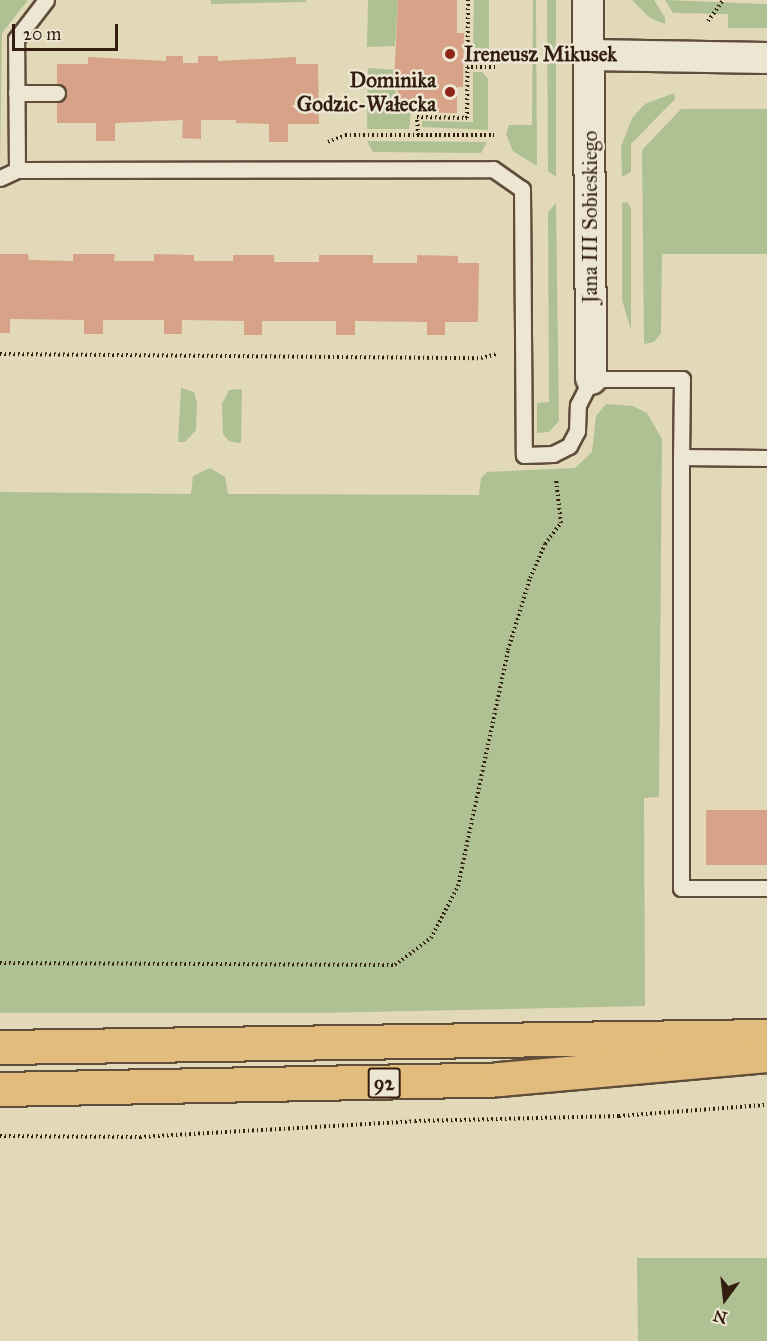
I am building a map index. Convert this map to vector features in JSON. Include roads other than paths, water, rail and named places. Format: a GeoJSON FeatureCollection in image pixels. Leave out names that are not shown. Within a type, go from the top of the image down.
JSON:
{"type":"FeatureCollection","features":[{"type":"Feature","properties":{"kind":"main road","name":"92"},"geometry":{"type":"LineString","coordinates":[[0,1047],[767,1036]]}},
{"type":"Feature","properties":{"kind":"main road","name":"92"},"geometry":{"type":"LineString","coordinates":[[0,1089],[499,1079],[767,1055]]}},
{"type":"Feature","properties":{"kind":"street","name":"Jana III Sobieskiego"},"geometry":{"type":"LineString","coordinates":[[588,0],[591,379]]}},
{"type":"Feature","properties":{"kind":"street"},"geometry":{"type":"LineString","coordinates":[[589,56],[767,58]]}},
{"type":"Feature","properties":{"kind":"lane"},"geometry":{"type":"LineString","coordinates":[[17,170],[16,39],[46,0]]}},
{"type":"Feature","properties":{"kind":"lane"},"geometry":{"type":"LineString","coordinates":[[16,93],[57,93]]}},
{"type":"Feature","properties":{"kind":"lane"},"geometry":{"type":"LineString","coordinates":[[0,178],[17,170],[493,169],[522,189],[524,455],[553,454],[569,446],[577,431],[578,405],[591,379],[681,379],[681,888],[767,888]]}},
{"type":"Feature","properties":{"kind":"lane"},"geometry":{"type":"LineString","coordinates":[[681,458],[767,458]]}},
{"type":"Feature","properties":{"kind":"place","name":"Ireneusz Mikusek"},"geometry":{"type":"Point","coordinates":[450,54]}},
{"type":"Feature","properties":{"kind":"place","name":"Dominika Godzic-Wałecka"},"geometry":{"type":"Point","coordinates":[450,92]}}]}
